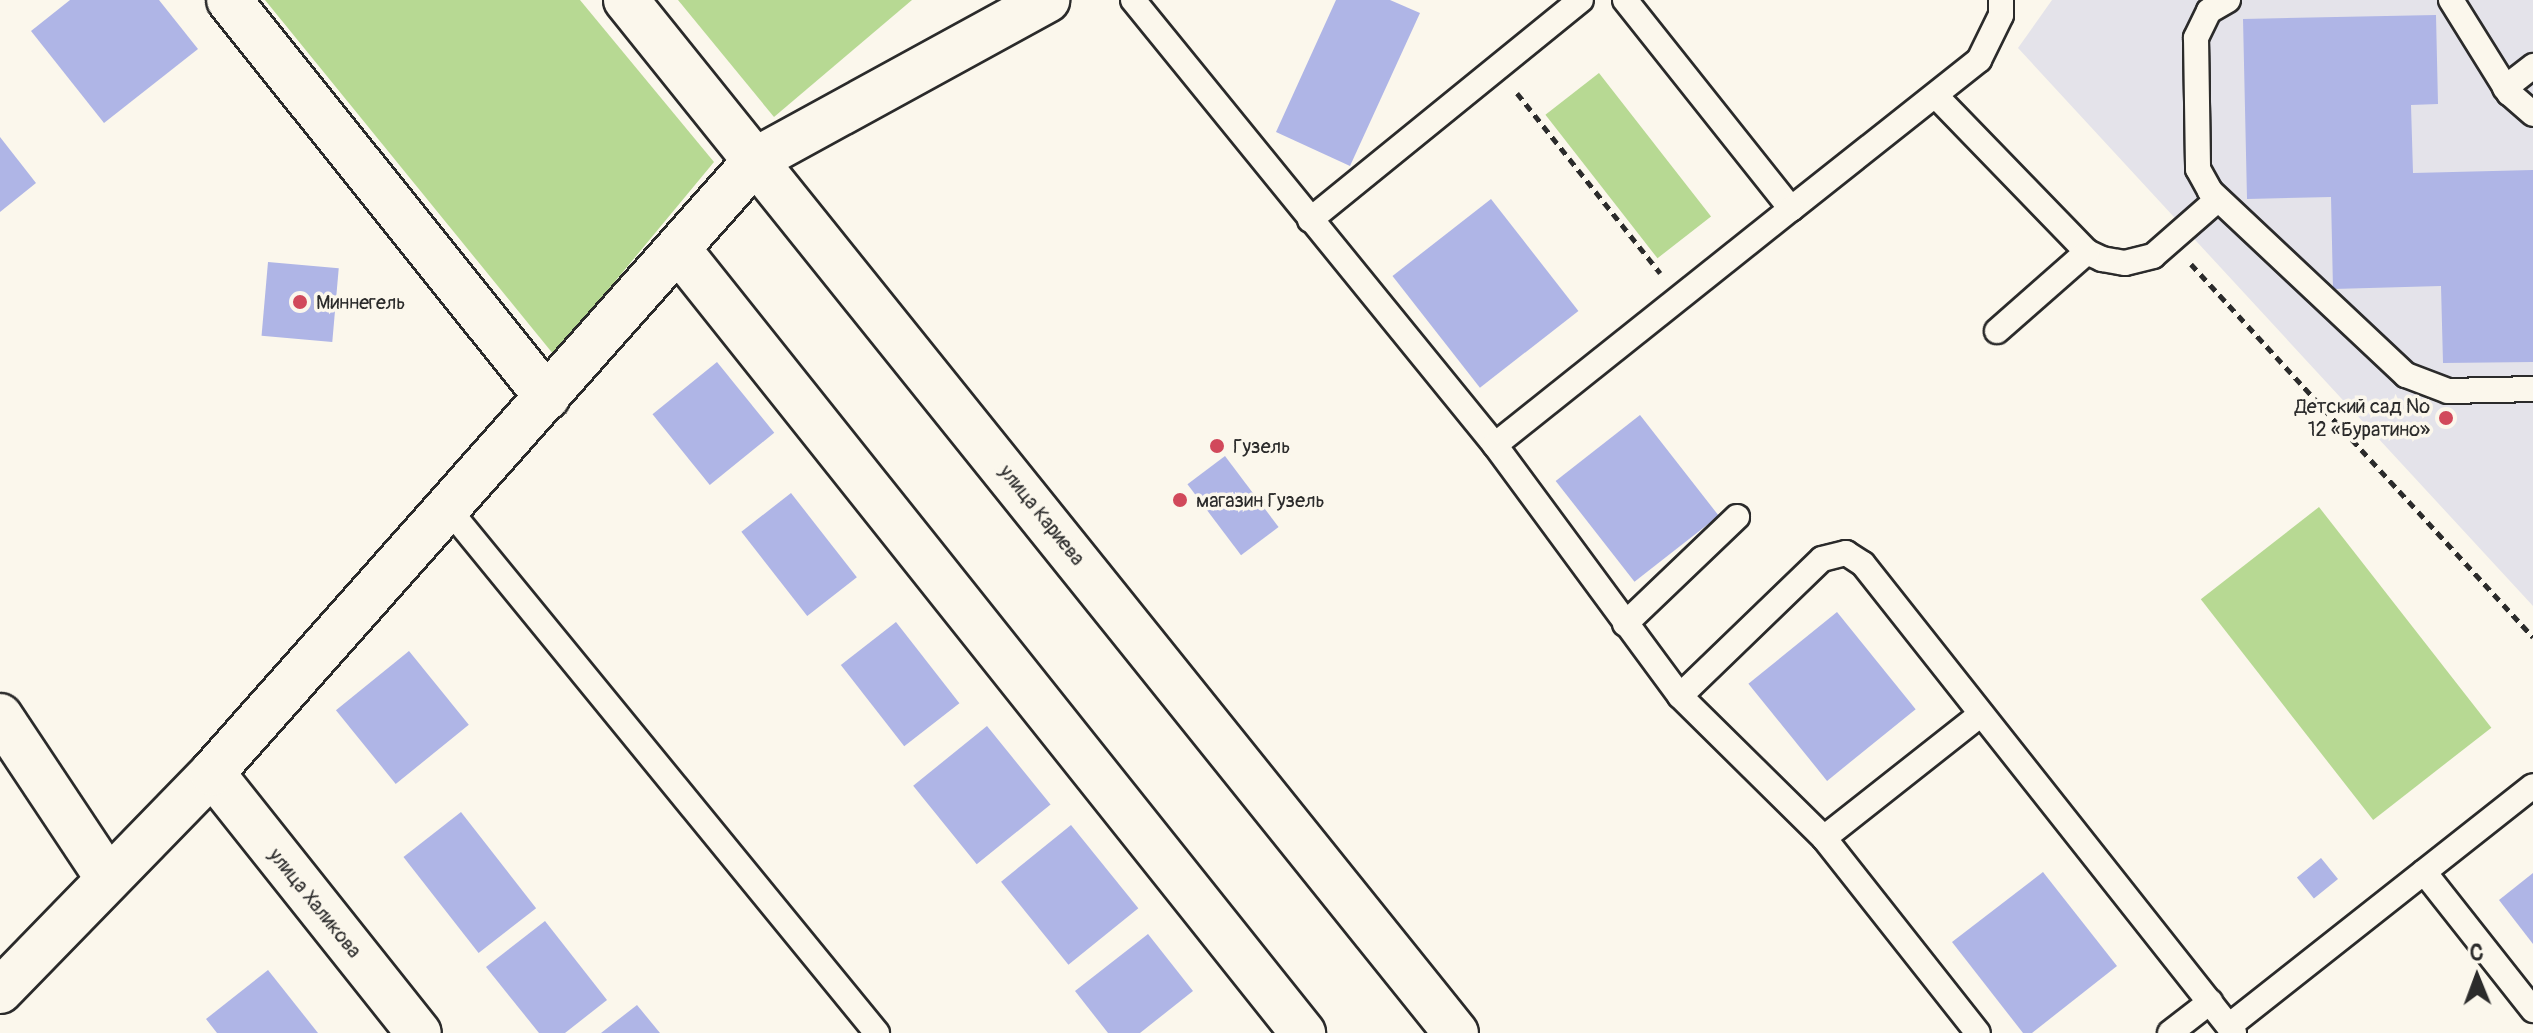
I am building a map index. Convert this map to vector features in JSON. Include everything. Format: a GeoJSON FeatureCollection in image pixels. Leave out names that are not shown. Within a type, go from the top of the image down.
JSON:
{"type":"FeatureCollection","features":[{"type":"Feature","properties":{"kind":"street"},"geometry":{"type":"LineString","coordinates":[[229,0],[547,397]]}},
{"type":"Feature","properties":{"kind":"street","name":"улица Кариева"},"geometry":{"type":"LineString","coordinates":[[626,0],[757,159],[1456,1033]]}},
{"type":"Feature","properties":{"kind":"street"},"geometry":{"type":"LineString","coordinates":[[0,991],[107,877],[212,773],[757,159],[1047,0]]}},
{"type":"Feature","properties":{"kind":"street"},"geometry":{"type":"LineString","coordinates":[[678,249],[1303,1033]]}},
{"type":"Feature","properties":{"kind":"street"},"geometry":{"type":"LineString","coordinates":[[0,716],[107,877]]}},
{"type":"Feature","properties":{"kind":"street","name":"улица Халикова"},"geometry":{"type":"LineString","coordinates":[[212,773],[419,1033]]}},
{"type":"Feature","properties":{"kind":"lane"},"geometry":{"type":"LineString","coordinates":[[1133,0],[1495,445],[1680,696],[1824,838],[1978,1033]]}},
{"type":"Feature","properties":{"kind":"lane"},"geometry":{"type":"LineString","coordinates":[[1310,220],[1581,0]]}},
{"type":"Feature","properties":{"kind":"lane"},"geometry":{"type":"LineString","coordinates":[[1625,0],[1791,209]]}},
{"type":"Feature","properties":{"kind":"lane"},"geometry":{"type":"LineString","coordinates":[[1495,445],[1979,60],[2001,15],[2001,0]]}},
{"type":"Feature","properties":{"kind":"lane"},"geometry":{"type":"LineString","coordinates":[[2228,0],[2209,11],[2196,38],[2198,169],[2218,199],[2406,375],[2448,391],[2533,389]]}},
{"type":"Feature","properties":{"kind":"lane"},"geometry":{"type":"LineString","coordinates":[[2451,0],[2505,88],[2533,114]]}},
{"type":"Feature","properties":{"kind":"lane"},"geometry":{"type":"LineString","coordinates":[[2505,88],[2533,66]]}},
{"type":"Feature","properties":{"kind":"lane"},"geometry":{"type":"LineString","coordinates":[[1936,96],[2087,252],[2113,262],[2138,262],[2172,242],[2218,199]]}},
{"type":"Feature","properties":{"kind":"lane"},"geometry":{"type":"LineString","coordinates":[[1997,331],[2087,252]]}},
{"type":"Feature","properties":{"kind":"lane"},"geometry":{"type":"LineString","coordinates":[[446,506],[877,1033]]}},
{"type":"Feature","properties":{"kind":"lane"},"geometry":{"type":"LineString","coordinates":[[1625,624],[1737,517]]}},
{"type":"Feature","properties":{"kind":"lane"},"geometry":{"type":"LineString","coordinates":[[1680,696],[1822,559],[1846,553],[1863,564],[2232,1030],[2533,786]]}},
{"type":"Feature","properties":{"kind":"lane"},"geometry":{"type":"LineString","coordinates":[[1824,838],[1981,714]]}},
{"type":"Feature","properties":{"kind":"lane"},"geometry":{"type":"LineString","coordinates":[[2424,872],[2533,1010]]}},
{"type":"Feature","properties":{"kind":"lane"},"geometry":{"type":"LineString","coordinates":[[2170,1033],[2210,1002]]}},
{"type":"Feature","properties":{"kind":"path"},"geometry":{"type":"LineString","coordinates":[[1497,67],[1679,298]]}},
{"type":"Feature","properties":{"kind":"path"},"geometry":{"type":"LineString","coordinates":[[2172,242],[2533,637]]}},
{"type":"Feature","properties":{"kind":"shaded area","name":"Детский сад № 12 «Буратино»"},"geometry":{"type":"Polygon","coordinates":[[[2052,0],[2533,0],[2533,606],[2018,48],[2052,0]]]}},
{"type":"Feature","properties":{"kind":"green space"},"geometry":{"type":"Polygon","coordinates":[[[265,0],[580,0],[714,162],[554,355],[265,0]]]}},
{"type":"Feature","properties":{"kind":"green space"},"geometry":{"type":"Polygon","coordinates":[[[678,0],[912,0],[774,117],[678,0]]]}},
{"type":"Feature","properties":{"kind":"green space"},"geometry":{"type":"Polygon","coordinates":[[[1599,73],[1711,216],[1657,258],[1545,115],[1599,73]]]}},
{"type":"Feature","properties":{"kind":"green space"},"geometry":{"type":"Polygon","coordinates":[[[2319,507],[2491,728],[2373,820],[2201,599],[2319,507]]]}},
{"type":"Feature","properties":{"kind":"building"},"geometry":{"type":"Polygon","coordinates":[[[70,0],[159,0],[198,49],[104,123],[31,31],[70,0]]]}},
{"type":"Feature","properties":{"kind":"building"},"geometry":{"type":"Polygon","coordinates":[[[1336,0],[1390,0],[1420,13],[1350,166],[1276,132],[1336,0]]]}},
{"type":"Feature","properties":{"kind":"building"},"geometry":{"type":"Polygon","coordinates":[[[2436,15],[2438,104],[2411,105],[2413,173],[2533,170],[2533,362],[2443,363],[2441,286],[2333,289],[2331,197],[2247,199],[2243,19],[2436,15]]]}},
{"type":"Feature","properties":{"kind":"building"},"geometry":{"type":"Polygon","coordinates":[[[0,137],[36,183],[0,212],[0,137]]]}},
{"type":"Feature","properties":{"kind":"building"},"geometry":{"type":"Polygon","coordinates":[[[1491,199],[1578,311],[1480,388],[1392,276],[1491,199]]]}},
{"type":"Feature","properties":{"kind":"building","name":"Миннегель"},"geometry":{"type":"Polygon","coordinates":[[[268,262],[339,268],[332,342],[262,336],[268,262]]]}},
{"type":"Feature","properties":{"kind":"building"},"geometry":{"type":"Polygon","coordinates":[[[717,362],[774,433],[710,485],[652,414],[717,362]]]}},
{"type":"Feature","properties":{"kind":"building"},"geometry":{"type":"Polygon","coordinates":[[[1640,415],[1719,516],[1634,582],[1556,481],[1640,415]]]}},
{"type":"Feature","properties":{"kind":"building"},"geometry":{"type":"Polygon","coordinates":[[[1225,456],[1279,527],[1241,555],[1187,484],[1225,456]]]}},
{"type":"Feature","properties":{"kind":"building"},"geometry":{"type":"Polygon","coordinates":[[[791,493],[857,577],[807,616],[741,532],[791,493]]]}},
{"type":"Feature","properties":{"kind":"building"},"geometry":{"type":"Polygon","coordinates":[[[1837,612],[1916,709],[1827,781],[1748,684],[1837,612]]]}},
{"type":"Feature","properties":{"kind":"building"},"geometry":{"type":"Polygon","coordinates":[[[896,622],[959,703],[904,746],[841,665],[896,622]]]}},
{"type":"Feature","properties":{"kind":"building"},"geometry":{"type":"Polygon","coordinates":[[[409,651],[469,725],[396,784],[336,710],[409,651]]]}},
{"type":"Feature","properties":{"kind":"building"},"geometry":{"type":"Polygon","coordinates":[[[987,726],[1051,804],[977,864],[913,786],[987,726]]]}},
{"type":"Feature","properties":{"kind":"building"},"geometry":{"type":"Polygon","coordinates":[[[461,812],[536,908],[479,953],[403,857],[461,812]]]}},
{"type":"Feature","properties":{"kind":"building"},"geometry":{"type":"Polygon","coordinates":[[[1071,825],[1138,908],[1068,965],[1001,882],[1071,825]]]}},
{"type":"Feature","properties":{"kind":"building"},"geometry":{"type":"Polygon","coordinates":[[[2321,858],[2338,879],[2314,898],[2297,878],[2321,858]]]}},
{"type":"Feature","properties":{"kind":"building"},"geometry":{"type":"Polygon","coordinates":[[[2043,872],[2117,966],[2032,1033],[2023,1033],[1952,942],[2043,872]]]}},
{"type":"Feature","properties":{"kind":"building"},"geometry":{"type":"Polygon","coordinates":[[[2533,873],[2533,944],[2499,900],[2533,873]]]}},
{"type":"Feature","properties":{"kind":"building"},"geometry":{"type":"Polygon","coordinates":[[[545,921],[607,1000],[565,1033],[539,1033],[486,967],[545,921]]]}},
{"type":"Feature","properties":{"kind":"building"},"geometry":{"type":"Polygon","coordinates":[[[1148,934],[1193,991],[1140,1033],[1108,1033],[1075,991],[1148,934]]]}},
{"type":"Feature","properties":{"kind":"building"},"geometry":{"type":"Polygon","coordinates":[[[268,970],[318,1033],[217,1033],[206,1019],[268,970]]]}},
{"type":"Feature","properties":{"kind":"building"},"geometry":{"type":"Polygon","coordinates":[[[637,1005],[660,1033],[601,1033],[637,1005]]]}},
{"type":"Feature","properties":{"kind":"place","name":"Миннегель"},"geometry":{"type":"Point","coordinates":[300,302]}},
{"type":"Feature","properties":{"kind":"place","name":"Детский сад № 12 «Буратино»"},"geometry":{"type":"Point","coordinates":[2446,418]}},
{"type":"Feature","properties":{"kind":"place","name":"Гузель"},"geometry":{"type":"Point","coordinates":[1217,446]}},
{"type":"Feature","properties":{"kind":"place","name":"магазин Гузель"},"geometry":{"type":"Point","coordinates":[1180,500]}}]}
